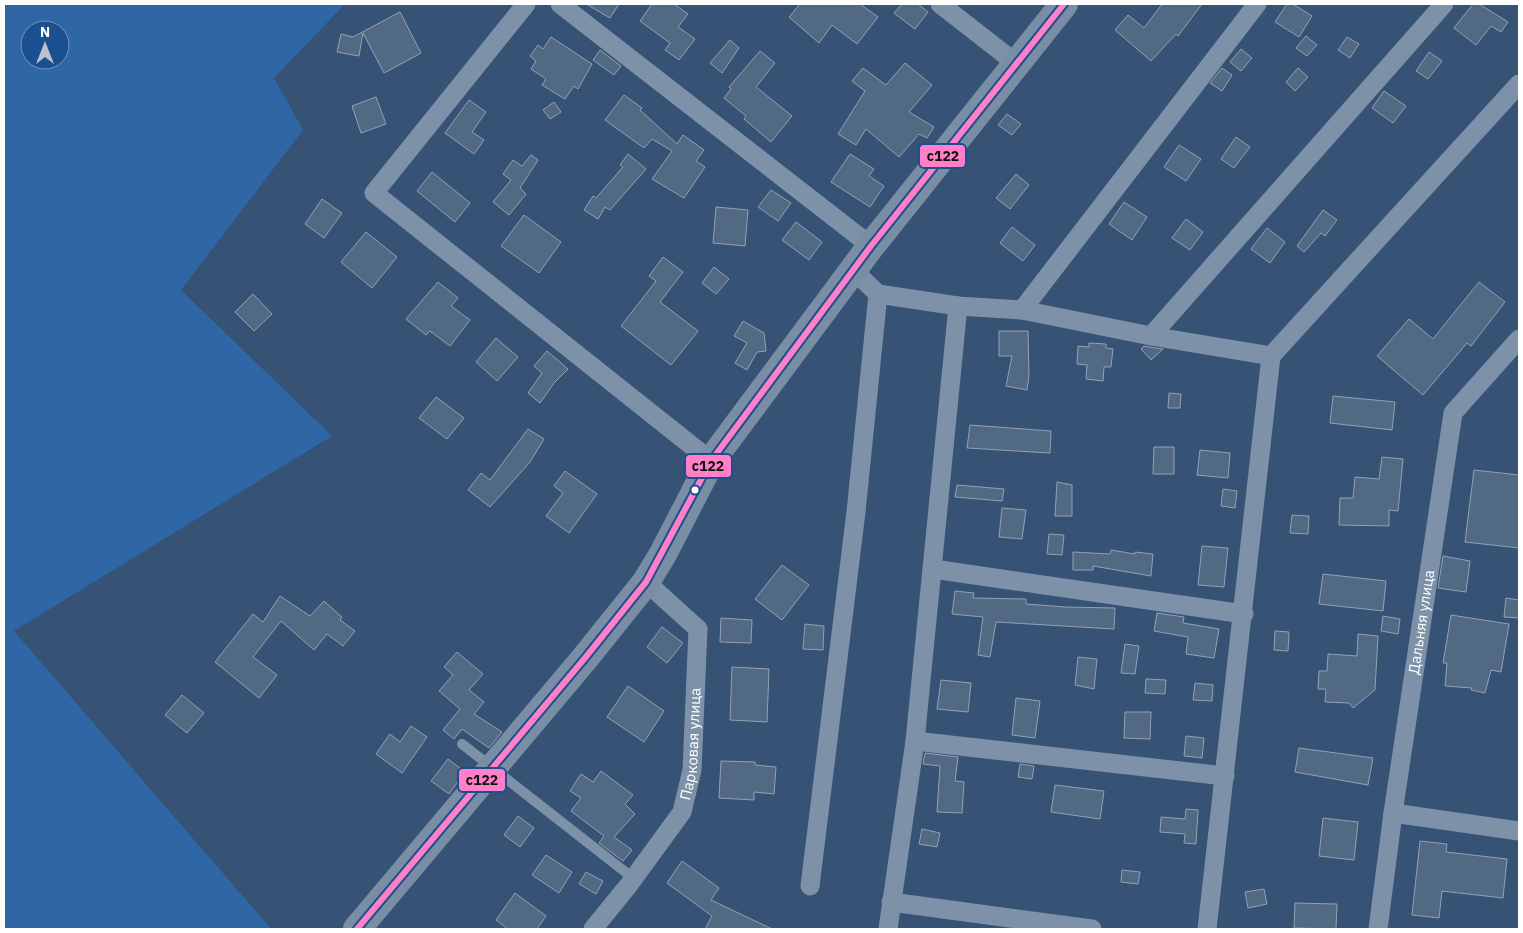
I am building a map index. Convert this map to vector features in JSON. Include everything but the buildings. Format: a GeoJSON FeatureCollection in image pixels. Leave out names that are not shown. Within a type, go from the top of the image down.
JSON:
{"type":"FeatureCollection","features":[{"type":"Feature","properties":{"kind":"street"},"geometry":{"type":"LineString","coordinates":[[526,4],[374,193],[711,460]]}},
{"type":"Feature","properties":{"kind":"street"},"geometry":{"type":"LineString","coordinates":[[560,4],[871,246]]}},
{"type":"Feature","properties":{"kind":"street"},"geometry":{"type":"LineString","coordinates":[[940,4],[1017,64]]}},
{"type":"Feature","properties":{"kind":"street"},"geometry":{"type":"LineString","coordinates":[[358,929],[585,658],[646,582],[663,554],[711,460],[871,246],[1064,4]]}},
{"type":"Feature","properties":{"kind":"street"},"geometry":{"type":"LineString","coordinates":[[1022,310],[1257,4]]}},
{"type":"Feature","properties":{"kind":"street"},"geometry":{"type":"LineString","coordinates":[[1151,336],[1444,4]]}},
{"type":"Feature","properties":{"kind":"street"},"geometry":{"type":"LineString","coordinates":[[1207,929],[1244,614],[1271,356],[1519,84]]}},
{"type":"Feature","properties":{"kind":"street"},"geometry":{"type":"LineString","coordinates":[[853,270],[878,294],[958,306],[1022,310],[1151,336],[1271,356]]}},
{"type":"Feature","properties":{"kind":"street"},"geometry":{"type":"LineString","coordinates":[[810,886],[855,522],[878,294]]}},
{"type":"Feature","properties":{"kind":"street"},"geometry":{"type":"LineString","coordinates":[[888,929],[915,741],[958,306]]}},
{"type":"Feature","properties":{"kind":"street","name":"Дальняя улица"},"geometry":{"type":"LineString","coordinates":[[1378,929],[1393,813],[1453,413],[1519,339]]}},
{"type":"Feature","properties":{"kind":"street"},"geometry":{"type":"LineString","coordinates":[[933,569],[1244,614]]}},
{"type":"Feature","properties":{"kind":"street","name":"Парковая улица"},"geometry":{"type":"LineString","coordinates":[[593,929],[634,878],[682,812],[692,770],[698,630],[646,582]]}},
{"type":"Feature","properties":{"kind":"street"},"geometry":{"type":"LineString","coordinates":[[915,741],[1225,776]]}},
{"type":"Feature","properties":{"kind":"street"},"geometry":{"type":"LineString","coordinates":[[1393,813],[1519,831]]}},
{"type":"Feature","properties":{"kind":"street"},"geometry":{"type":"LineString","coordinates":[[891,902],[1092,929]]}},
{"type":"Feature","properties":{"kind":"lane"},"geometry":{"type":"LineString","coordinates":[[462,744],[634,878]]}},
{"type":"Feature","properties":{"kind":"shaded area"},"geometry":{"type":"Polygon","coordinates":[[[4,4],[345,4],[274,78],[303,130],[181,290],[332,436],[14,631],[271,929],[4,929],[4,4]]]}},
{"type":"Feature","properties":{"kind":"transit line","name":"с122"},"geometry":{"type":"LineString","coordinates":[[357,929],[585,658],[646,582],[711,461],[871,246],[1064,4]]}}]}
